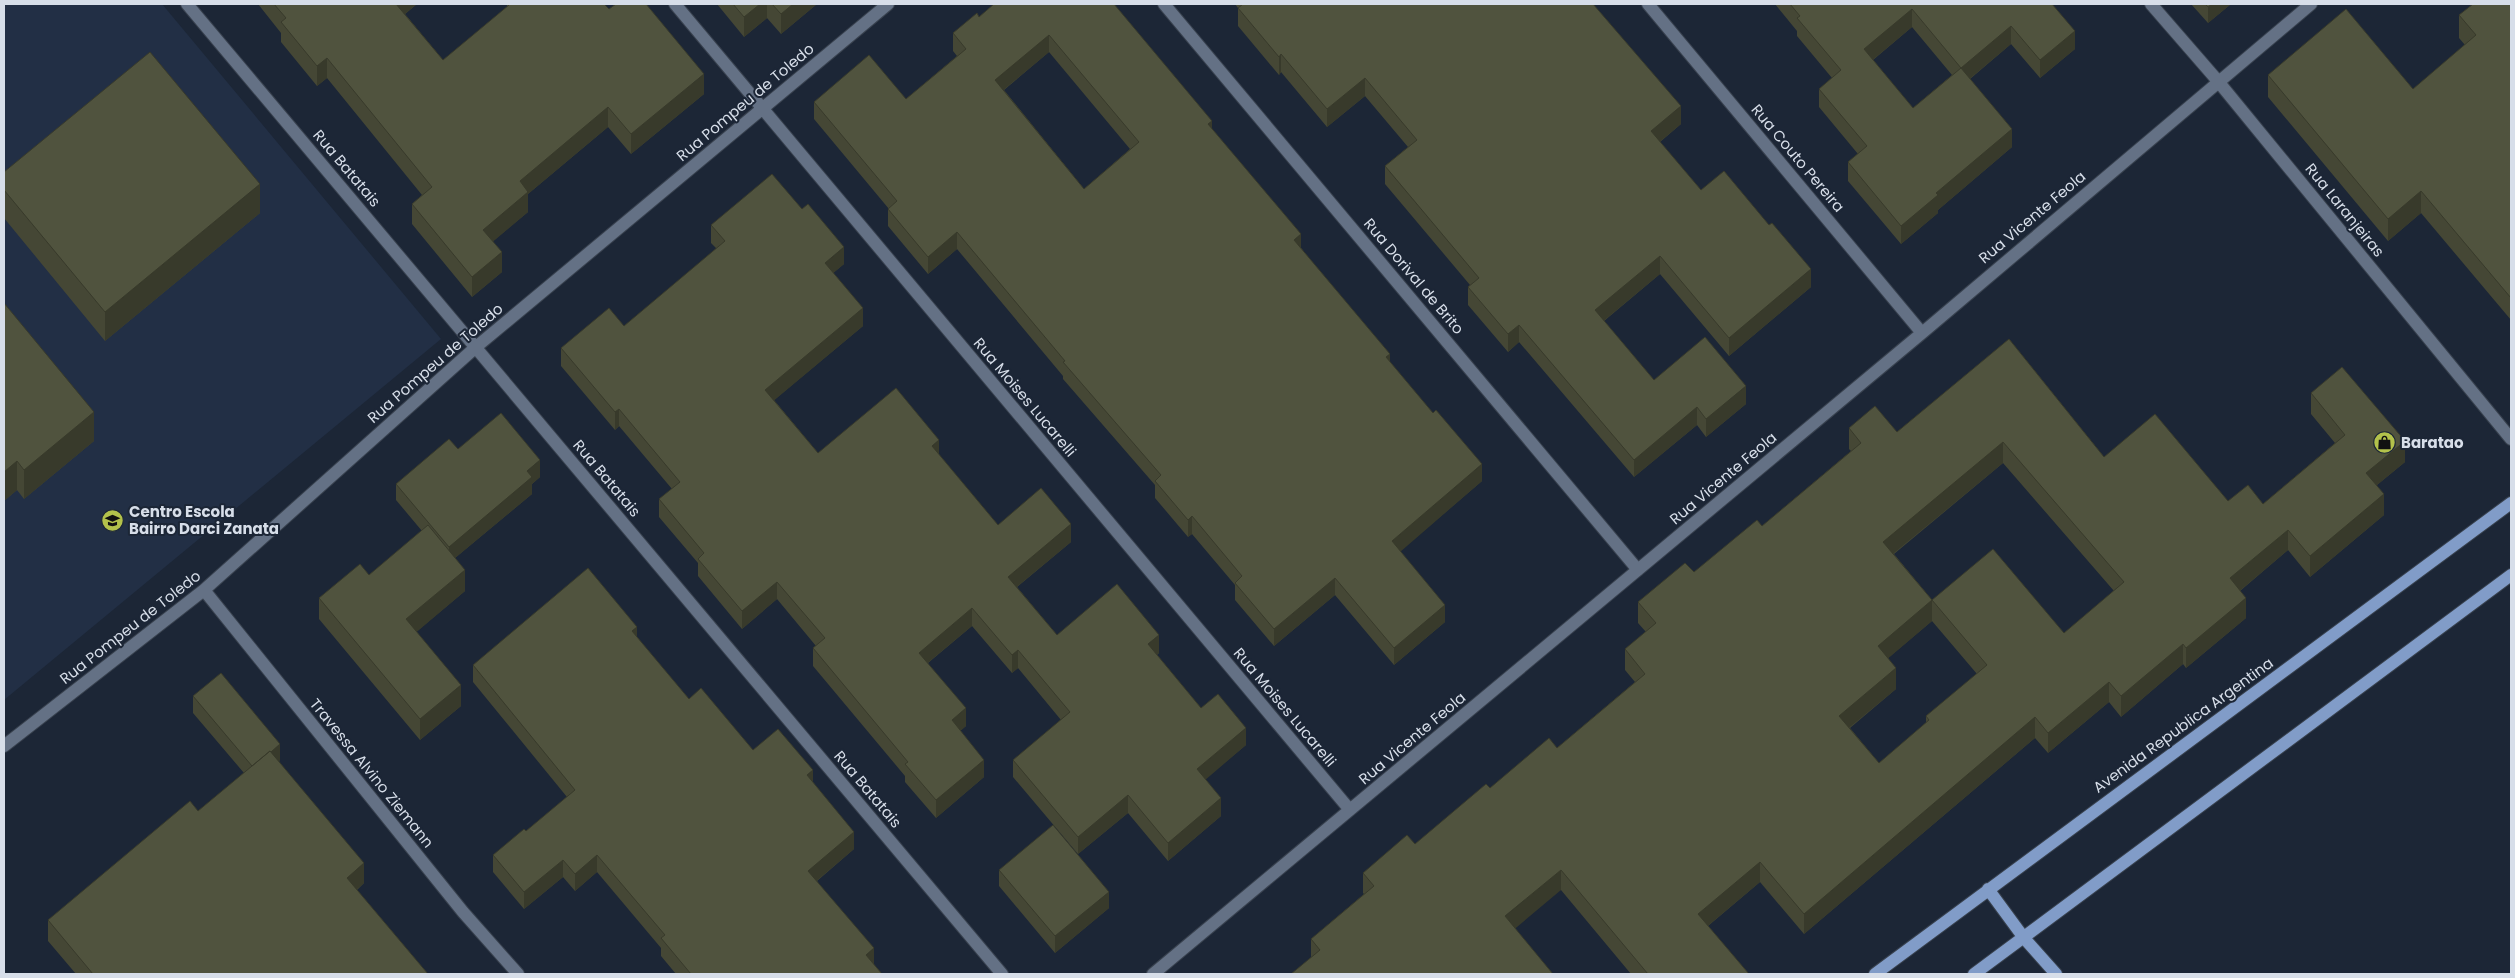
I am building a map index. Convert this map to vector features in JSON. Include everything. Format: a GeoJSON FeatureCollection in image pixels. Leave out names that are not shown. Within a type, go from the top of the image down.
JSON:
{"type":"FeatureCollection","features":[{"type":"Feature","properties":{"kind":"main road","name":"Avenida Republica Argentina"},"geometry":{"type":"LineString","coordinates":[[1875,974],[2511,503]]}},
{"type":"Feature","properties":{"kind":"main road"},"geometry":{"type":"LineString","coordinates":[[1974,974],[2511,575]]}},
{"type":"Feature","properties":{"kind":"main road"},"geometry":{"type":"LineString","coordinates":[[1988,889],[2024,938],[2056,974]]}},
{"type":"Feature","properties":{"kind":"street","name":"Rua Batatais"},"geometry":{"type":"LineString","coordinates":[[187,4],[1002,974]]}},
{"type":"Feature","properties":{"kind":"street","name":"Rua Moises Lucarelli"},"geometry":{"type":"LineString","coordinates":[[675,4],[1350,810]]}},
{"type":"Feature","properties":{"kind":"street","name":"Rua Pompeu de Toledo"},"geometry":{"type":"LineString","coordinates":[[4,746],[204,590],[476,347],[888,4]]}},
{"type":"Feature","properties":{"kind":"street","name":"Rua Dorival de Brito"},"geometry":{"type":"LineString","coordinates":[[1164,4],[1638,570]]}},
{"type":"Feature","properties":{"kind":"street","name":"Rua Couto Pereira"},"geometry":{"type":"LineString","coordinates":[[1648,4],[1922,333]]}},
{"type":"Feature","properties":{"kind":"street","name":"Rua Laranjeiras"},"geometry":{"type":"LineString","coordinates":[[2151,4],[2218,80],[2511,439]]}},
{"type":"Feature","properties":{"kind":"street","name":"Rua Vicente Feola"},"geometry":{"type":"LineString","coordinates":[[1153,974],[1922,333],[2218,80],[2311,4]]}},
{"type":"Feature","properties":{"kind":"street","name":"Travessa Alvino Ziemann"},"geometry":{"type":"LineString","coordinates":[[204,590],[462,912],[518,974]]}},
{"type":"Feature","properties":{"kind":"shaded area","name":"Centro Escola Bairro Darci Zanata"},"geometry":{"type":"Polygon","coordinates":[[[4,4],[162,4],[441,339],[4,700],[4,4]]]}},
{"type":"Feature","properties":{"kind":"building"},"geometry":{"type":"Polygon","coordinates":[[[274,4],[396,4],[443,60],[508,4],[604,4],[609,9],[616,4],[646,4],[704,74],[631,134],[608,107],[520,181],[528,192],[483,230],[502,252],[472,277],[412,204],[432,187],[327,58],[317,66],[281,22],[286,18],[274,4]]]}},
{"type":"Feature","properties":{"kind":"building"},"geometry":{"type":"Polygon","coordinates":[[[733,4],[760,4],[744,17],[733,4]]]}},
{"type":"Feature","properties":{"kind":"building"},"geometry":{"type":"Polygon","coordinates":[[[772,4],[793,4],[781,14],[772,4]]]}},
{"type":"Feature","properties":{"kind":"building"},"geometry":{"type":"Polygon","coordinates":[[[994,4],[1114,4],[1212,121],[1208,124],[1301,234],[1294,240],[1390,354],[1386,357],[1433,413],[1436,410],[1482,464],[1392,541],[1445,605],[1394,648],[1335,578],[1274,629],[1235,583],[1242,576],[1192,516],[1188,520],[1155,481],[1161,475],[1063,362],[1065,361],[957,232],[928,257],[888,209],[897,201],[814,102],[869,55],[906,99],[966,49],[953,33],[977,13],[979,17],[994,4]],[[1049,35],[995,80],[1084,189],[1139,142],[1049,35]]]}},
{"type":"Feature","properties":{"kind":"building"},"geometry":{"type":"Polygon","coordinates":[[[1243,4],[1593,4],[1681,106],[1651,131],[1701,190],[1724,171],[1769,225],[1772,223],[1811,269],[1729,338],[1660,256],[1595,310],[1654,380],[1705,337],[1746,386],[1706,419],[1697,407],[1634,460],[1519,325],[1508,334],[1468,287],[1479,278],[1385,166],[1417,140],[1365,78],[1327,109],[1281,54],[1279,57],[1238,8],[1243,4]]]}},
{"type":"Feature","properties":{"kind":"building"},"geometry":{"type":"Polygon","coordinates":[[[1790,4],[2052,4],[2075,31],[2040,60],[2011,26],[1961,68],[2012,129],[1936,193],[1938,195],[1901,226],[1848,162],[1867,146],[1819,89],[1841,70],[1797,18],[1800,16],[1790,4]],[[1912,9],[1864,49],[1913,108],[1961,68],[1912,9]]]}},
{"type":"Feature","properties":{"kind":"building"},"geometry":{"type":"Polygon","coordinates":[[[2473,4],[2511,4],[2511,298],[2421,191],[2388,219],[2268,75],[2346,9],[2413,89],[2476,35],[2459,15],[2473,4]]]}},
{"type":"Feature","properties":{"kind":"building"},"geometry":{"type":"Polygon","coordinates":[[[150,52],[260,184],[105,312],[4,190],[4,172],[150,52]]]}},
{"type":"Feature","properties":{"kind":"building"},"geometry":{"type":"Polygon","coordinates":[[[772,174],[802,209],[808,204],[844,247],[825,263],[863,308],[765,390],[818,453],[896,388],[939,440],[932,446],[998,525],[1041,488],[1071,524],[1008,577],[1057,635],[1117,584],[1159,635],[1148,644],[1201,708],[1218,694],[1246,728],[1197,769],[1221,798],[1168,843],[1128,795],[1078,837],[1013,760],[1070,712],[1018,650],[1012,655],[972,608],[919,653],[966,708],[952,720],[984,760],[936,800],[905,764],[908,762],[813,648],[825,638],[777,582],[742,611],[698,559],[704,553],[659,499],[680,482],[619,409],[615,412],[561,348],[609,308],[624,326],[725,241],[711,225],[772,174]]]}},
{"type":"Feature","properties":{"kind":"building"},"geometry":{"type":"Polygon","coordinates":[[[4,303],[94,412],[24,470],[17,461],[4,472],[4,303]]]}},
{"type":"Feature","properties":{"kind":"building"},"geometry":{"type":"Polygon","coordinates":[[[2009,339],[2104,457],[2155,414],[2228,501],[2248,485],[2263,504],[2345,435],[2311,393],[2342,367],[2405,441],[2366,473],[2384,494],[2310,556],[2288,530],[2230,578],[2246,598],[2186,648],[2183,644],[2121,696],[2109,682],[2048,733],[2035,717],[1804,914],[1760,862],[1698,914],[1749,974],[1648,974],[1561,870],[1505,916],[1553,974],[1291,974],[1320,950],[1311,939],[1374,886],[1363,873],[1407,835],[1415,844],[1486,784],[1490,788],[1549,738],[1557,748],[1645,674],[1625,649],[1656,623],[1638,602],[1685,563],[1694,572],[1757,520],[1762,526],[1861,443],[1849,428],[1875,406],[1897,432],[2009,339]],[[2003,442],[1883,542],[1932,600],[1993,549],[2064,633],[2124,582],[2003,442]],[[1932,600],[1878,646],[1896,668],[1839,716],[1879,763],[1929,720],[1926,716],[1987,665],[1932,600]]]}},
{"type":"Feature","properties":{"kind":"building"},"geometry":{"type":"Polygon","coordinates":[[[501,413],[540,460],[527,471],[532,477],[449,547],[396,484],[449,439],[458,449],[501,413]]]}},
{"type":"Feature","properties":{"kind":"building"},"geometry":{"type":"Polygon","coordinates":[[[428,525],[465,570],[406,619],[461,685],[420,719],[319,598],[360,564],[369,575],[428,525]]]}},
{"type":"Feature","properties":{"kind":"building"},"geometry":{"type":"Polygon","coordinates":[[[588,568],[637,627],[632,631],[689,699],[701,688],[753,750],[778,729],[813,770],[807,775],[854,832],[808,871],[874,948],[866,955],[882,974],[691,974],[661,938],[665,935],[597,855],[575,874],[563,860],[524,892],[493,855],[524,829],[526,831],[575,790],[473,665],[588,568]]]}},
{"type":"Feature","properties":{"kind":"building"},"geometry":{"type":"Polygon","coordinates":[[[221,673],[280,744],[252,766],[193,696],[221,673]]]}},
{"type":"Feature","properties":{"kind":"building"},"geometry":{"type":"Polygon","coordinates":[[[270,751],[364,863],[347,878],[428,974],[93,974],[48,920],[190,801],[198,811],[270,751]]]}},
{"type":"Feature","properties":{"kind":"building"},"geometry":{"type":"Polygon","coordinates":[[[1053,825],[1109,892],[1055,936],[999,870],[1053,825]]]}},
{"type":"Feature","properties":{"kind":"place","name":"Baratao"},"geometry":{"type":"Point","coordinates":[2385,442]}},
{"type":"Feature","properties":{"kind":"place","name":"Centro Escola Bairro Darci Zanata"},"geometry":{"type":"Point","coordinates":[113,520]}}]}
